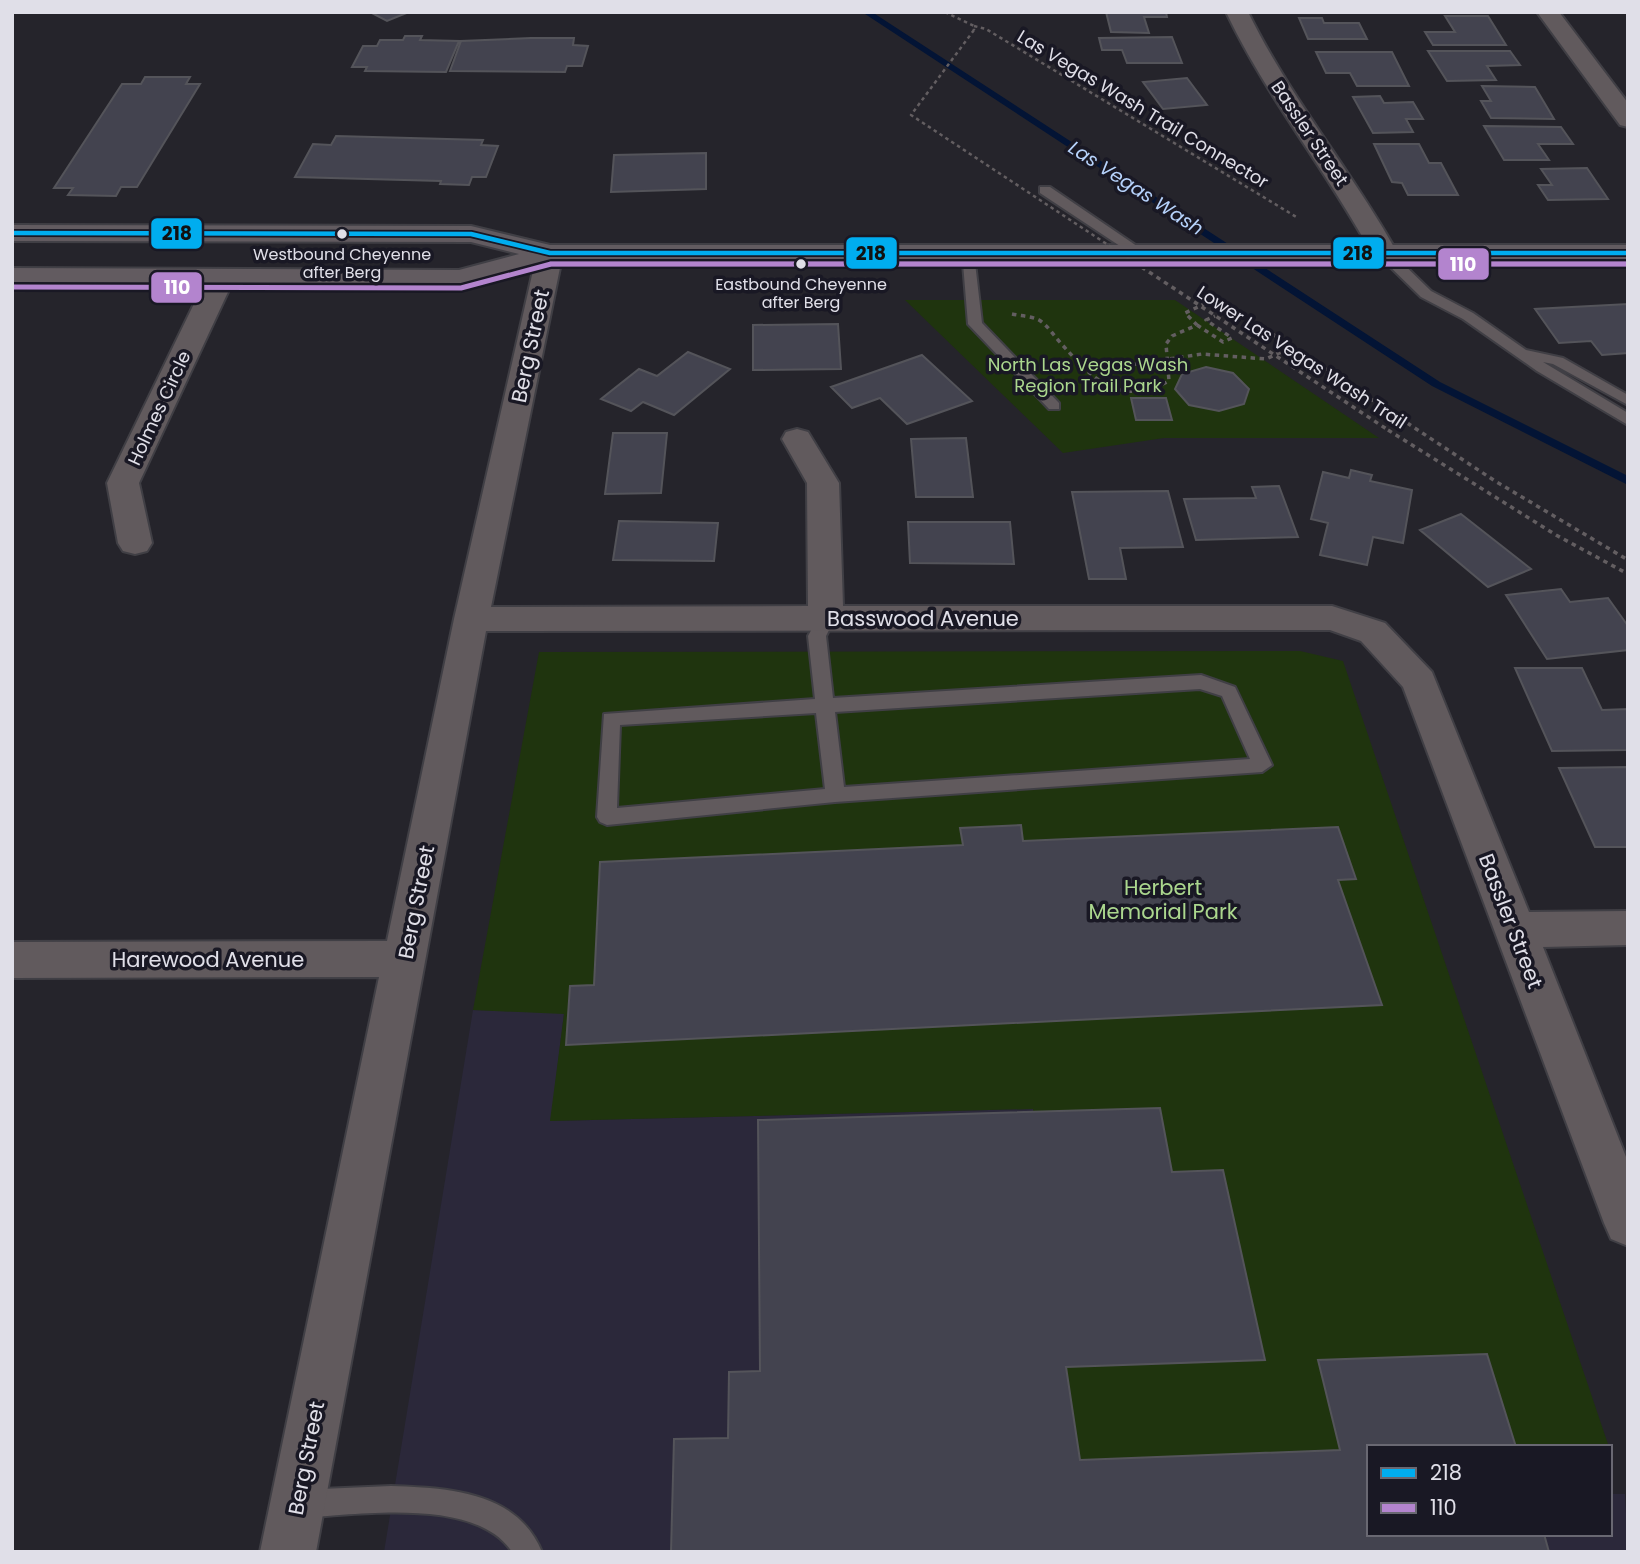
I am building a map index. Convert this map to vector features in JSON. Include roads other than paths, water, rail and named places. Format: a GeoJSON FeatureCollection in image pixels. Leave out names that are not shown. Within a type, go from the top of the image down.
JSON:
{"type":"FeatureCollection","features":[{"type":"Feature","properties":{"kind":"main road"},"geometry":{"type":"LineString","coordinates":[[12,233],[471,234],[550,253],[1628,253]]}},
{"type":"Feature","properties":{"kind":"main road"},"geometry":{"type":"LineString","coordinates":[[12,276],[460,278],[550,253]]}},
{"type":"Feature","properties":{"kind":"street","name":"Bassler Street"},"geometry":{"type":"LineString","coordinates":[[1237,12],[1252,46],[1362,209],[1385,254]]}},
{"type":"Feature","properties":{"kind":"street"},"geometry":{"type":"LineString","coordinates":[[1548,12],[1628,120]]}},
{"type":"Feature","properties":{"kind":"street","name":"Berg Street"},"geometry":{"type":"LineString","coordinates":[[288,1552],[471,619],[550,253]]}},
{"type":"Feature","properties":{"kind":"street","name":"Holmes Circle"},"geometry":{"type":"LineString","coordinates":[[135,543],[123,483],[221,277]]}},
{"type":"Feature","properties":{"kind":"street"},"geometry":{"type":"LineString","coordinates":[[797,439],[823,484],[826,618]]}},
{"type":"Feature","properties":{"kind":"street","name":"Basswood Avenue"},"geometry":{"type":"LineString","coordinates":[[471,619],[1332,618],[1373,632]]}},
{"type":"Feature","properties":{"kind":"street","name":"Bassler Street"},"geometry":{"type":"LineString","coordinates":[[1373,632],[1419,681],[1628,1223]]}},
{"type":"Feature","properties":{"kind":"street"},"geometry":{"type":"LineString","coordinates":[[1514,930],[1628,928]]}},
{"type":"Feature","properties":{"kind":"street","name":"Harewood Avenue"},"geometry":{"type":"LineString","coordinates":[[12,960],[404,958]]}},
{"type":"Feature","properties":{"kind":"lane"},"geometry":{"type":"LineString","coordinates":[[1045,190],[1152,255]]}},
{"type":"Feature","properties":{"kind":"lane"},"geometry":{"type":"LineString","coordinates":[[967,254],[975,324],[1054,406]]}},
{"type":"Feature","properties":{"kind":"lane"},"geometry":{"type":"LineString","coordinates":[[1385,254],[1426,294],[1468,316],[1628,420]]}},
{"type":"Feature","properties":{"kind":"lane"},"geometry":{"type":"LineString","coordinates":[[1518,351],[1558,360],[1628,401]]}},
{"type":"Feature","properties":{"kind":"lane"},"geometry":{"type":"LineString","coordinates":[[826,618],[817,636],[835,795]]}},
{"type":"Feature","properties":{"kind":"lane"},"geometry":{"type":"LineString","coordinates":[[1200,682],[1229,692],[1262,765],[835,795],[607,817],[611,719],[825,703],[1200,682]]}},
{"type":"Feature","properties":{"kind":"lane"},"geometry":{"type":"LineString","coordinates":[[297,1504],[441,1501],[477,1508],[507,1521],[528,1552]]}},
{"type":"Feature","properties":{"kind":"waterway","name":"Las Vegas Wash"},"geometry":{"type":"LineString","coordinates":[[866,12],[1436,384],[1628,481]]}},
{"type":"Feature","properties":{"kind":"place","name":"Westbound Cheyenne after Berg"},"geometry":{"type":"Point","coordinates":[342,234]}},
{"type":"Feature","properties":{"kind":"place","name":"Eastbound Cheyenne after Berg"},"geometry":{"type":"Point","coordinates":[801,264]}},
{"type":"Feature","properties":{"kind":"park label","name":"North Las Vegas Wash Region Trail Park"},"geometry":{"type":"Point","coordinates":[1088,374]}},
{"type":"Feature","properties":{"kind":"park label","name":"Herbert Memorial Park"},"geometry":{"type":"Point","coordinates":[1163,899]}}]}
